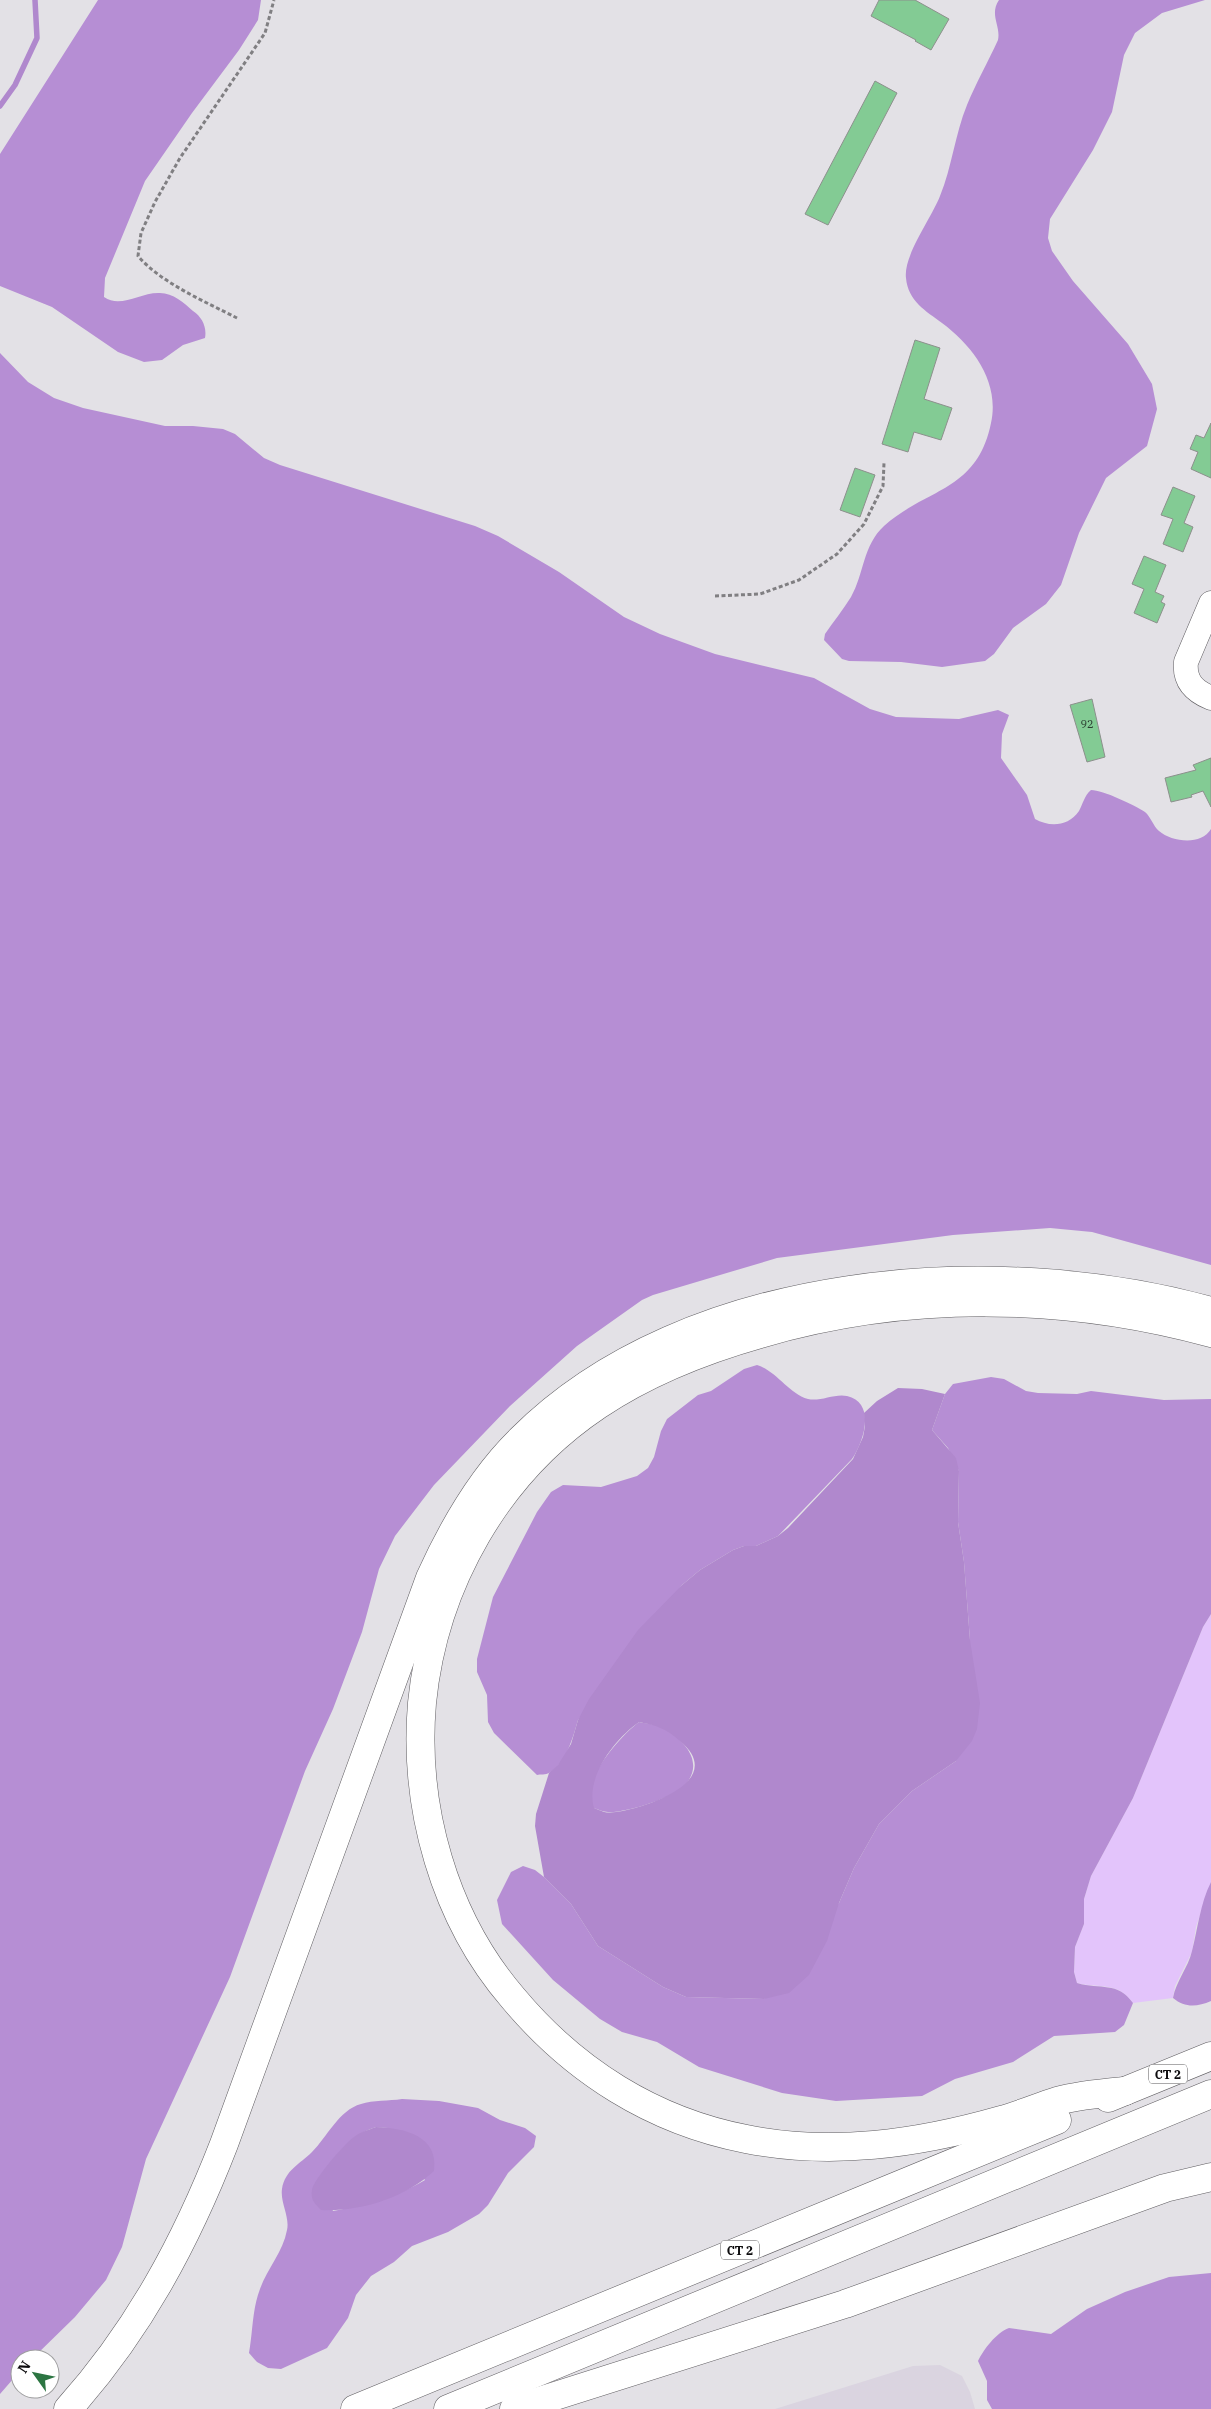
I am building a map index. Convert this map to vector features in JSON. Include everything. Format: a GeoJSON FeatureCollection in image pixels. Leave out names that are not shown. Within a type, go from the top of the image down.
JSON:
{"type":"FeatureCollection","features":[{"type":"Feature","properties":{"kind":"highway"},"geometry":{"type":"LineString","coordinates":[[68,2409],[105,2365],[138,2319],[194,2218],[224,2144],[430,1578],[452,1533],[470,1503],[492,1472],[520,1440],[562,1402],[637,1356],[736,1317],[819,1296],[908,1284],[971,1280],[1024,1280],[1132,1294],[1211,1311]]}},
{"type":"Feature","properties":{"kind":"highway"},"geometry":{"type":"LineString","coordinates":[[1126,2091],[1061,2100],[1001,2120],[939,2135],[862,2147],[832,2148],[782,2145],[724,2135],[677,2120],[635,2101],[576,2061],[534,2022],[495,1976],[463,1922],[440,1865],[426,1810],[420,1761],[423,1695],[431,1644],[442,1606],[468,1549],[491,1511],[526,1466],[571,1424],[602,1401],[654,1372],[723,1345],[810,1321],[865,1311],[945,1303],[1006,1302],[1081,1308],[1154,1319],[1211,1333]]}},
{"type":"Feature","properties":{"kind":"highway","name":"CT 2"},"geometry":{"type":"LineString","coordinates":[[355,2409],[1211,2056]]}},
{"type":"Feature","properties":{"kind":"highway","name":"CT 2"},"geometry":{"type":"LineString","coordinates":[[448,2409],[1211,2094]]}},
{"type":"Feature","properties":{"kind":"highway"},"geometry":{"type":"LineString","coordinates":[[514,2409],[814,2315],[1165,2188],[1211,2176]]}},
{"type":"Feature","properties":{"kind":"street"},"geometry":{"type":"LineString","coordinates":[[1211,603],[1186,662],[1187,678],[1197,691],[1211,698]]}},
{"type":"Feature","properties":{"kind":"path"},"geometry":{"type":"LineString","coordinates":[[237,318],[189,293],[147,266],[138,256],[141,234],[155,202],[180,158],[265,33],[274,0]]}},
{"type":"Feature","properties":{"kind":"path"},"geometry":{"type":"LineString","coordinates":[[715,596],[760,594],[800,580],[837,554],[864,524],[883,486],[884,463]]}},
{"type":"Feature","properties":{"kind":"shaded area"},"geometry":{"type":"Polygon","coordinates":[[[98,0],[261,0],[258,20],[239,50],[145,181],[105,278],[104,297],[110,300],[124,301],[153,293],[165,293],[182,302],[201,319],[205,330],[205,338],[183,345],[162,360],[144,362],[118,352],[52,307],[0,286],[0,154],[98,0]]]}},
{"type":"Feature","properties":{"kind":"shaded area"},"geometry":{"type":"Polygon","coordinates":[[[999,0],[1205,0],[1162,13],[1135,33],[1124,55],[1112,112],[1093,150],[1050,219],[1048,238],[1052,251],[1073,281],[1128,344],[1152,384],[1157,409],[1147,446],[1106,478],[1079,533],[1061,585],[1046,604],[1013,628],[994,654],[985,661],[942,667],[901,662],[849,661],[842,659],[824,640],[825,634],[851,597],[872,542],[884,526],[900,513],[962,476],[974,463],[984,446],[991,423],[993,408],[991,393],[988,379],[982,366],[974,354],[953,332],[924,310],[914,299],[907,286],[906,269],[913,248],[936,205],[944,185],[959,127],[967,105],[998,40],[995,10],[999,0]]]}},
{"type":"Feature","properties":{"kind":"shaded area"},"geometry":{"type":"Polygon","coordinates":[[[0,353],[28,382],[54,398],[83,408],[165,426],[223,429],[235,434],[264,458],[280,465],[475,526],[498,536],[559,572],[624,617],[660,634],[715,654],[814,678],[870,709],[896,717],[959,719],[998,710],[1009,715],[1002,734],[1001,758],[1027,795],[1035,819],[1040,822],[1058,824],[1069,820],[1079,811],[1085,797],[1091,790],[1110,795],[1145,812],[1159,831],[1171,838],[1194,840],[1200,838],[1211,829],[1211,1265],[1092,1232],[1050,1228],[953,1235],[777,1258],[653,1295],[642,1300],[577,1346],[510,1406],[434,1485],[395,1536],[379,1569],[362,1632],[333,1709],[305,1771],[230,1977],[146,2159],[122,2247],[106,2280],[75,2317],[42,2349],[10,2349],[10,2382],[0,2394],[0,353]]]}},
{"type":"Feature","properties":{"kind":"shaded area"},"geometry":{"type":"Polygon","coordinates":[[[757,1365],[771,1372],[794,1392],[808,1399],[813,1400],[842,1395],[856,1400],[862,1407],[865,1415],[865,1424],[856,1452],[852,1459],[778,1536],[756,1546],[744,1546],[733,1550],[700,1570],[682,1585],[578,1720],[568,1750],[560,1763],[549,1773],[537,1775],[494,1733],[488,1722],[487,1695],[477,1672],[477,1659],[493,1597],[537,1512],[551,1492],[563,1485],[601,1487],[637,1476],[648,1468],[654,1457],[661,1431],[667,1419],[698,1395],[711,1391],[744,1369],[757,1365]]]}},
{"type":"Feature","properties":{"kind":"shaded area"},"geometry":{"type":"Polygon","coordinates":[[[991,1377],[1004,1379],[1026,1391],[1038,1393],[1077,1394],[1091,1391],[1164,1400],[1211,1399],[1211,1614],[1203,1627],[1133,1798],[1091,1876],[1084,1899],[1084,1924],[1075,1947],[1074,1972],[1077,1983],[1115,1989],[1127,1996],[1133,2003],[1124,2025],[1115,2032],[1054,2036],[1013,2062],[955,2079],[922,2096],[836,2101],[782,2093],[699,2067],[657,2042],[622,2032],[600,2019],[553,1980],[502,1924],[497,1900],[511,1872],[523,1866],[535,1870],[571,1904],[598,1946],[663,1987],[686,1997],[764,1999],[839,1903],[854,1868],[879,1824],[912,1791],[956,1761],[970,1640],[964,1562],[958,1522],[959,1471],[948,1448],[932,1430],[945,1394],[953,1384],[991,1377]]]}},
{"type":"Feature","properties":{"kind":"shaded area"},"geometry":{"type":"Polygon","coordinates":[[[898,1388],[922,1389],[945,1394],[932,1430],[956,1458],[959,1471],[958,1522],[964,1562],[970,1640],[980,1703],[977,1729],[972,1741],[956,1761],[912,1791],[879,1824],[854,1868],[839,1903],[827,1941],[809,1975],[789,1993],[764,1999],[686,1997],[663,1987],[598,1946],[571,1904],[544,1877],[535,1826],[536,1814],[549,1773],[558,1765],[571,1744],[578,1720],[589,1699],[638,1630],[682,1585],[700,1570],[733,1550],[744,1546],[756,1546],[778,1536],[788,1528],[853,1459],[863,1437],[865,1426],[864,1413],[877,1401],[898,1388]],[[639,1722],[630,1729],[604,1760],[594,1784],[592,1796],[594,1808],[604,1812],[620,1812],[647,1804],[673,1793],[684,1785],[692,1775],[695,1765],[691,1754],[680,1741],[661,1728],[639,1722]]]}},
{"type":"Feature","properties":{"kind":"shaded area"},"geometry":{"type":"Polygon","coordinates":[[[1211,1614],[1211,1882],[1196,1927],[1192,1952],[1175,1986],[1173,1998],[1133,2003],[1121,1991],[1108,1987],[1077,1983],[1074,1972],[1075,1947],[1084,1924],[1084,1899],[1091,1876],[1133,1798],[1203,1627],[1211,1614]]]}},
{"type":"Feature","properties":{"kind":"shaded area"},"geometry":{"type":"Polygon","coordinates":[[[639,1722],[662,1727],[685,1746],[693,1760],[691,1776],[680,1789],[649,1804],[616,1812],[606,1812],[593,1808],[591,1787],[599,1768],[618,1742],[639,1722]]]}},
{"type":"Feature","properties":{"kind":"shaded area"},"geometry":{"type":"Polygon","coordinates":[[[1211,1882],[1211,2001],[1196,2005],[1182,2004],[1173,1998],[1190,1957],[1202,1907],[1211,1882]]]}},
{"type":"Feature","properties":{"kind":"shaded area"},"geometry":{"type":"Polygon","coordinates":[[[402,2099],[439,2101],[478,2108],[500,2120],[525,2128],[536,2136],[534,2147],[508,2173],[488,2205],[479,2214],[448,2232],[412,2246],[394,2262],[371,2276],[356,2295],[348,2318],[327,2348],[281,2369],[268,2368],[257,2362],[249,2353],[257,2297],[282,2246],[287,2230],[288,2225],[282,2199],[282,2189],[286,2177],[318,2146],[340,2118],[353,2107],[376,2101],[402,2099]],[[376,2127],[358,2135],[337,2154],[319,2177],[333,2211],[381,2200],[425,2180],[388,2128],[376,2127]]]}},
{"type":"Feature","properties":{"kind":"shaded area"},"geometry":{"type":"Polygon","coordinates":[[[376,2127],[398,2129],[418,2136],[431,2150],[434,2159],[434,2171],[410,2189],[396,2196],[351,2209],[321,2210],[312,2199],[312,2190],[318,2178],[350,2141],[359,2134],[376,2127]]]}},
{"type":"Feature","properties":{"kind":"shaded area"},"geometry":{"type":"Polygon","coordinates":[[[1211,2273],[1211,2409],[992,2409],[987,2400],[987,2381],[978,2361],[991,2342],[1004,2330],[1009,2328],[1051,2334],[1087,2309],[1125,2292],[1169,2277],[1211,2273]]]}},
{"type":"Feature","properties":{"kind":"shaded area"},"geometry":{"type":"Polygon","coordinates":[[[940,2365],[962,2376],[970,2392],[975,2409],[775,2409],[913,2366],[940,2365]]]}},
{"type":"Feature","properties":{"kind":"building"},"geometry":{"type":"Polygon","coordinates":[[[879,0],[915,0],[949,19],[931,50],[871,16],[879,0]]]}},
{"type":"Feature","properties":{"kind":"building"},"geometry":{"type":"Polygon","coordinates":[[[875,81],[897,93],[828,225],[805,214],[875,81]]]}},
{"type":"Feature","properties":{"kind":"building"},"geometry":{"type":"Polygon","coordinates":[[[915,340],[940,348],[924,399],[952,408],[941,440],[914,432],[908,452],[882,444],[915,340]]]}},
{"type":"Feature","properties":{"kind":"building"},"geometry":{"type":"Polygon","coordinates":[[[1211,423],[1211,478],[1191,469],[1198,452],[1190,449],[1196,435],[1204,438],[1211,423]]]}},
{"type":"Feature","properties":{"kind":"building"},"geometry":{"type":"Polygon","coordinates":[[[855,468],[875,475],[860,517],[840,510],[855,468]]]}},
{"type":"Feature","properties":{"kind":"building"},"geometry":{"type":"Polygon","coordinates":[[[1173,487],[1195,496],[1184,523],[1193,527],[1183,552],[1163,544],[1173,519],[1161,515],[1173,487]]]}},
{"type":"Feature","properties":{"kind":"building"},"geometry":{"type":"Polygon","coordinates":[[[1144,556],[1166,565],[1155,592],[1164,596],[1161,602],[1165,604],[1157,623],[1134,613],[1144,589],[1132,584],[1144,556]]]}},
{"type":"Feature","properties":{"kind":"building"},"geometry":{"type":"Polygon","coordinates":[[[1092,699],[1105,757],[1087,762],[1070,705],[1092,699]]]}},
{"type":"Feature","properties":{"kind":"building"},"geometry":{"type":"Polygon","coordinates":[[[1211,758],[1211,807],[1203,791],[1191,795],[1192,797],[1171,802],[1165,778],[1196,770],[1193,765],[1211,758]]]}},
{"type":"Feature","properties":{"kind":"waterway"},"geometry":{"type":"LineString","coordinates":[[0,106],[15,85],[37,38],[35,0]]}}]}
